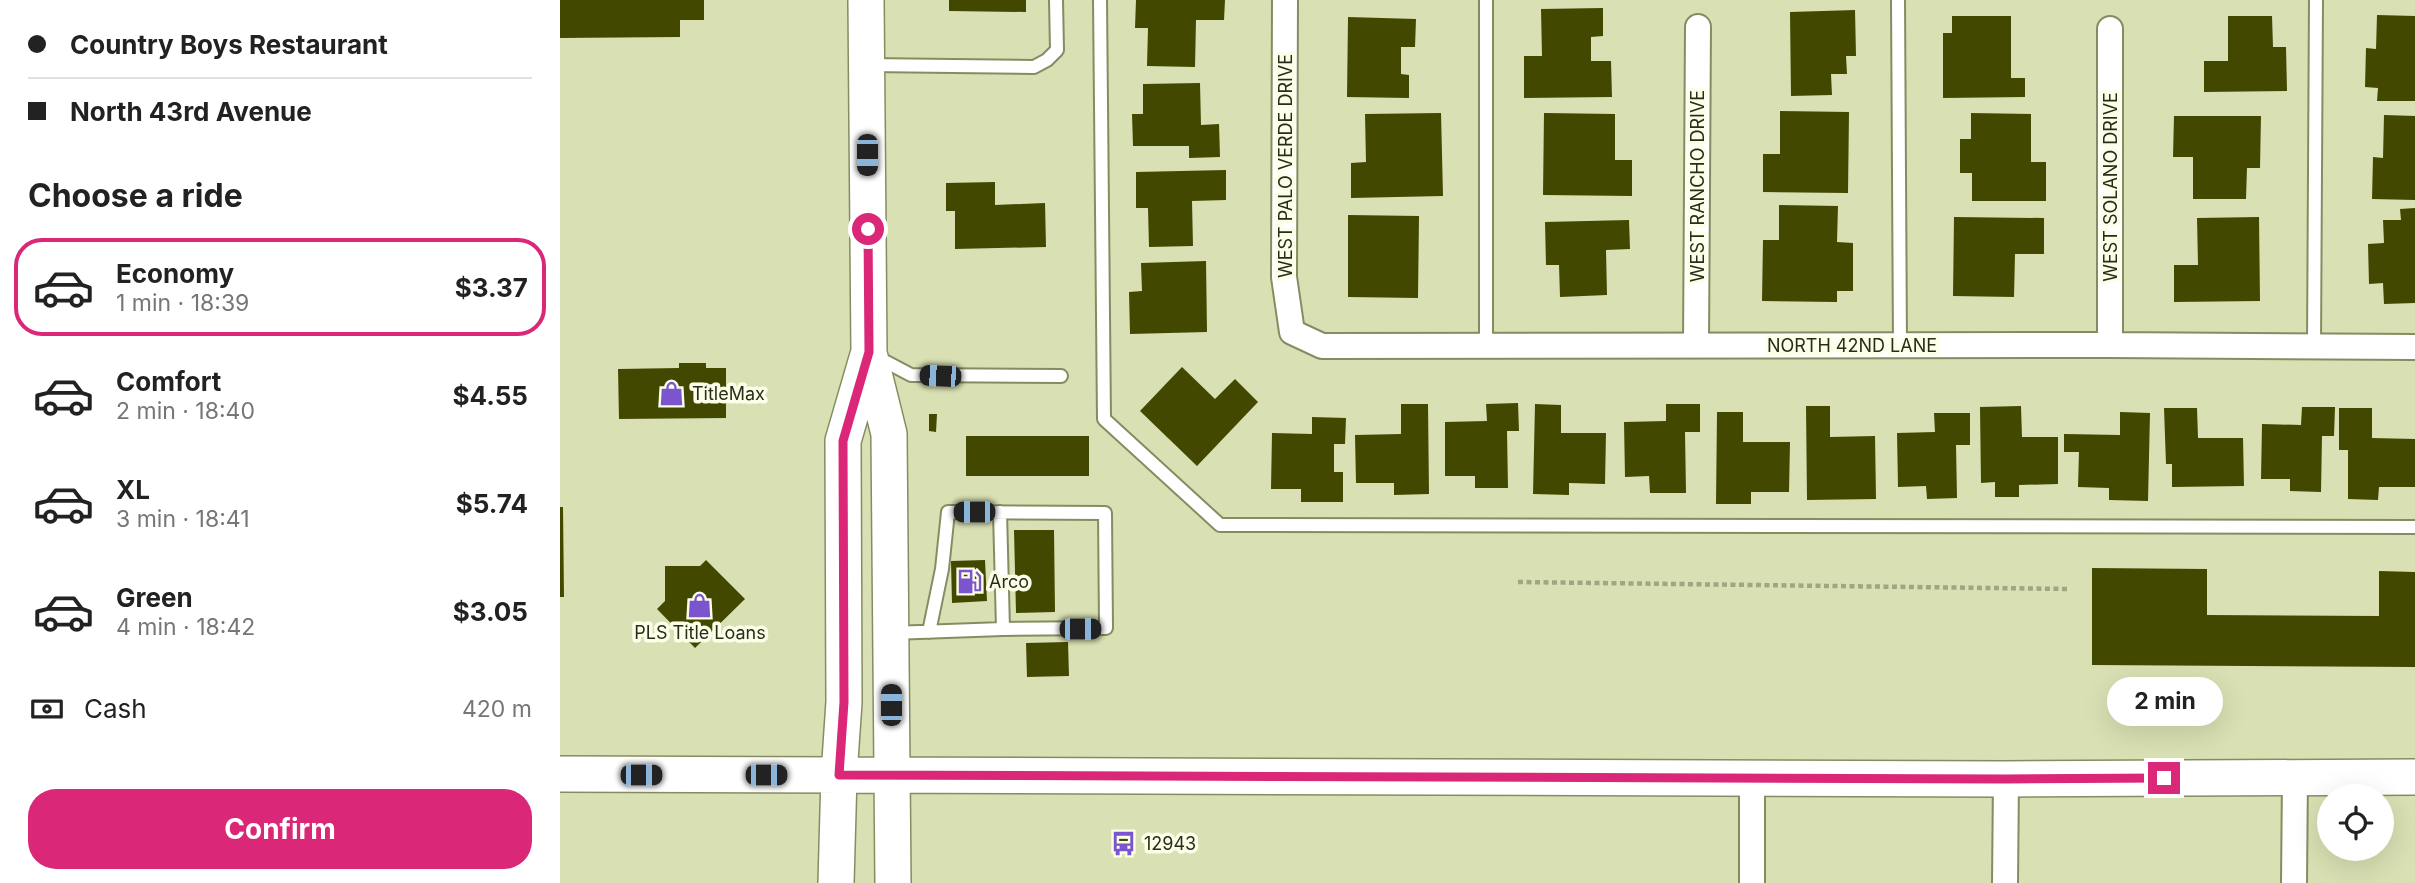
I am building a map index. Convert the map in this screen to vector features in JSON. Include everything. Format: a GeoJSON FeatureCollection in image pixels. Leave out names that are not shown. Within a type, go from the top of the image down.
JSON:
{"type":"FeatureCollection","features":[{"type":"Feature","properties":{"kind":"main road"},"geometry":{"type":"LineString","coordinates":[[866,0],[869,352],[889,434],[893,883]]}},
{"type":"Feature","properties":{"kind":"main road"},"geometry":{"type":"LineString","coordinates":[[836,883],[844,702],[843,441],[869,352]]}},
{"type":"Feature","properties":{"kind":"main road"},"geometry":{"type":"LineString","coordinates":[[560,774],[2006,779],[2415,777]]}},
{"type":"Feature","properties":{"kind":"street","name":"WEST PALO VERDE DRIVE"},"geometry":{"type":"LineString","coordinates":[[1284,0],[1284,277],[1292,332]]}},
{"type":"Feature","properties":{"kind":"street","name":"WEST RANCHO DRIVE"},"geometry":{"type":"LineString","coordinates":[[1696,345],[1698,27]]}},
{"type":"Feature","properties":{"kind":"street","name":"WEST SOLANO DRIVE"},"geometry":{"type":"LineString","coordinates":[[2110,29],[2110,345]]}},
{"type":"Feature","properties":{"kind":"street","name":"NORTH 42ND LANE"},"geometry":{"type":"LineString","coordinates":[[1292,332],[1322,346],[2415,347]]}},
{"type":"Feature","properties":{"kind":"street"},"geometry":{"type":"LineString","coordinates":[[2294,883],[2295,776]]}},
{"type":"Feature","properties":{"kind":"street"},"geometry":{"type":"LineString","coordinates":[[1752,778],[1752,883]]}},
{"type":"Feature","properties":{"kind":"street"},"geometry":{"type":"LineString","coordinates":[[2005,883],[2006,779]]}},
{"type":"Feature","properties":{"kind":"lane"},"geometry":{"type":"LineString","coordinates":[[867,65],[1034,67],[1057,50],[1056,0]]}},
{"type":"Feature","properties":{"kind":"lane"},"geometry":{"type":"LineString","coordinates":[[1100,0],[1104,419],[1220,525],[2415,527]]}},
{"type":"Feature","properties":{"kind":"lane"},"geometry":{"type":"LineString","coordinates":[[1486,0],[1486,346]]}},
{"type":"Feature","properties":{"kind":"lane"},"geometry":{"type":"LineString","coordinates":[[1898,0],[1900,345]]}},
{"type":"Feature","properties":{"kind":"lane"},"geometry":{"type":"LineString","coordinates":[[2314,347],[2316,0]]}},
{"type":"Feature","properties":{"kind":"lane"},"geometry":{"type":"LineString","coordinates":[[869,352],[911,375],[1061,376]]}},
{"type":"Feature","properties":{"kind":"lane"},"geometry":{"type":"LineString","coordinates":[[890,634],[1105,628],[1105,513],[948,512],[942,569],[929,632]]}},
{"type":"Feature","properties":{"kind":"lane"},"geometry":{"type":"LineString","coordinates":[[1000,512],[1003,629]]}},
{"type":"Feature","properties":{"kind":"path"},"geometry":{"type":"LineString","coordinates":[[1518,582],[2069,589]]}},
{"type":"Feature","properties":{"kind":"building"},"geometry":{"type":"Polygon","coordinates":[[[560,0],[704,0],[704,20],[680,20],[680,37],[560,38],[560,0]]]}},
{"type":"Feature","properties":{"kind":"building"},"geometry":{"type":"Polygon","coordinates":[[[949,0],[1026,0],[1026,12],[949,11],[949,0]]]}},
{"type":"Feature","properties":{"kind":"building"},"geometry":{"type":"Polygon","coordinates":[[[1136,0],[1225,0],[1224,20],[1196,20],[1195,67],[1147,66],[1148,28],[1135,28],[1136,0]]]}},
{"type":"Feature","properties":{"kind":"building"},"geometry":{"type":"Polygon","coordinates":[[[1603,8],[1603,36],[1591,37],[1591,61],[1611,61],[1612,97],[1524,98],[1524,56],[1542,56],[1541,9],[1603,8]]]}},
{"type":"Feature","properties":{"kind":"building"},"geometry":{"type":"Polygon","coordinates":[[[1855,10],[1856,56],[1846,56],[1847,74],[1831,74],[1832,95],[1791,96],[1790,12],[1855,10]]]}},
{"type":"Feature","properties":{"kind":"building"},"geometry":{"type":"Polygon","coordinates":[[[2377,15],[2415,16],[2415,101],[2377,101],[2378,88],[2365,87],[2366,48],[2376,49],[2377,15]]]}},
{"type":"Feature","properties":{"kind":"building"},"geometry":{"type":"Polygon","coordinates":[[[1952,16],[2011,16],[2011,78],[2025,78],[2025,97],[1943,98],[1943,33],[1952,33],[1952,16]]]}},
{"type":"Feature","properties":{"kind":"building"},"geometry":{"type":"Polygon","coordinates":[[[2228,16],[2272,16],[2273,47],[2286,47],[2287,91],[2204,92],[2204,61],[2228,61],[2228,16]]]}},
{"type":"Feature","properties":{"kind":"building"},"geometry":{"type":"Polygon","coordinates":[[[1348,17],[1416,19],[1415,47],[1401,47],[1401,74],[1409,75],[1409,98],[1347,97],[1348,17]]]}},
{"type":"Feature","properties":{"kind":"building"},"geometry":{"type":"Polygon","coordinates":[[[1200,83],[1201,125],[1219,124],[1220,157],[1189,158],[1189,146],[1133,146],[1132,114],[1143,114],[1143,84],[1200,83]]]}},
{"type":"Feature","properties":{"kind":"building"},"geometry":{"type":"Polygon","coordinates":[[[1780,111],[1849,112],[1848,193],[1763,192],[1763,154],[1780,154],[1780,111]]]}},
{"type":"Feature","properties":{"kind":"building"},"geometry":{"type":"Polygon","coordinates":[[[1441,113],[1443,196],[1351,198],[1351,163],[1366,162],[1365,114],[1441,113]]]}},
{"type":"Feature","properties":{"kind":"building"},"geometry":{"type":"Polygon","coordinates":[[[1544,113],[1615,114],[1615,160],[1632,160],[1632,196],[1543,195],[1544,113]]]}},
{"type":"Feature","properties":{"kind":"building"},"geometry":{"type":"Polygon","coordinates":[[[1971,113],[2031,114],[2031,162],[2046,162],[2046,201],[1972,201],[1972,173],[1960,173],[1960,139],[1971,139],[1971,113]]]}},
{"type":"Feature","properties":{"kind":"building"},"geometry":{"type":"Polygon","coordinates":[[[2384,115],[2415,116],[2415,200],[2372,199],[2373,157],[2383,158],[2384,115]]]}},
{"type":"Feature","properties":{"kind":"building"},"geometry":{"type":"Polygon","coordinates":[[[2174,116],[2261,116],[2260,168],[2247,168],[2246,199],[2193,199],[2193,157],[2173,157],[2174,116]]]}},
{"type":"Feature","properties":{"kind":"building"},"geometry":{"type":"Polygon","coordinates":[[[1226,170],[1226,200],[1192,201],[1193,246],[1149,247],[1148,208],[1136,208],[1136,172],[1226,170]]]}},
{"type":"Feature","properties":{"kind":"building"},"geometry":{"type":"Polygon","coordinates":[[[995,182],[995,205],[1045,203],[1046,247],[955,249],[955,211],[946,211],[946,183],[995,182]]]}},
{"type":"Feature","properties":{"kind":"building"},"geometry":{"type":"Polygon","coordinates":[[[1779,205],[1838,206],[1837,242],[1853,243],[1853,291],[1837,291],[1837,302],[1762,301],[1763,240],[1779,240],[1779,205]]]}},
{"type":"Feature","properties":{"kind":"building"},"geometry":{"type":"Polygon","coordinates":[[[2415,208],[2415,303],[2384,304],[2383,283],[2369,284],[2368,244],[2384,243],[2383,220],[2401,220],[2400,209],[2415,208]]]}},
{"type":"Feature","properties":{"kind":"building"},"geometry":{"type":"Polygon","coordinates":[[[1348,215],[1419,216],[1418,298],[1348,297],[1348,215]]]}},
{"type":"Feature","properties":{"kind":"building"},"geometry":{"type":"Polygon","coordinates":[[[1954,217],[2044,218],[2044,254],[2015,254],[2014,297],[1953,296],[1954,217]]]}},
{"type":"Feature","properties":{"kind":"building"},"geometry":{"type":"Polygon","coordinates":[[[2259,217],[2260,301],[2174,302],[2174,265],[2198,265],[2197,218],[2259,217]]]}},
{"type":"Feature","properties":{"kind":"building"},"geometry":{"type":"Polygon","coordinates":[[[1629,220],[1630,249],[1606,250],[1607,295],[1560,297],[1559,265],[1546,265],[1545,222],[1629,220]]]}},
{"type":"Feature","properties":{"kind":"building"},"geometry":{"type":"Polygon","coordinates":[[[1206,261],[1207,332],[1130,334],[1129,292],[1142,291],[1141,263],[1206,261]]]}},
{"type":"Feature","properties":{"kind":"building","name":"TitleMax"},"geometry":{"type":"Polygon","coordinates":[[[679,363],[706,363],[706,368],[726,368],[726,418],[619,419],[618,369],[679,368],[679,363]]]}},
{"type":"Feature","properties":{"kind":"building"},"geometry":{"type":"Polygon","coordinates":[[[1182,367],[1215,399],[1235,379],[1258,402],[1197,466],[1140,411],[1182,367]]]}},
{"type":"Feature","properties":{"kind":"building"},"geometry":{"type":"Polygon","coordinates":[[[1518,403],[1519,431],[1507,431],[1508,488],[1475,488],[1475,476],[1445,476],[1445,422],[1487,421],[1486,404],[1518,403]]]}},
{"type":"Feature","properties":{"kind":"building"},"geometry":{"type":"Polygon","coordinates":[[[1401,404],[1428,404],[1429,494],[1394,495],[1394,483],[1356,483],[1355,435],[1401,434],[1401,404]]]}},
{"type":"Feature","properties":{"kind":"building"},"geometry":{"type":"Polygon","coordinates":[[[1535,404],[1561,405],[1561,433],[1606,433],[1605,484],[1569,483],[1569,495],[1533,494],[1535,404]]]}},
{"type":"Feature","properties":{"kind":"building"},"geometry":{"type":"Polygon","coordinates":[[[1666,404],[1700,404],[1700,432],[1685,432],[1686,493],[1650,493],[1649,476],[1625,477],[1624,422],[1666,421],[1666,404]]]}},
{"type":"Feature","properties":{"kind":"building"},"geometry":{"type":"Polygon","coordinates":[[[1806,406],[1830,406],[1830,437],[1875,436],[1876,499],[1807,500],[1806,406]]]}},
{"type":"Feature","properties":{"kind":"building"},"geometry":{"type":"Polygon","coordinates":[[[2021,406],[2022,437],[2058,437],[2058,484],[2019,485],[2019,497],[1995,497],[1995,482],[1981,483],[1980,407],[2021,406]]]}},
{"type":"Feature","properties":{"kind":"building"},"geometry":{"type":"Polygon","coordinates":[[[2302,407],[2335,407],[2334,436],[2322,436],[2321,492],[2290,491],[2290,479],[2261,479],[2262,424],[2301,425],[2302,407]]]}},
{"type":"Feature","properties":{"kind":"building"},"geometry":{"type":"Polygon","coordinates":[[[2164,408],[2197,408],[2198,438],[2243,438],[2244,486],[2172,487],[2172,464],[2166,464],[2164,408]]]}},
{"type":"Feature","properties":{"kind":"building"},"geometry":{"type":"Polygon","coordinates":[[[2339,408],[2372,408],[2372,438],[2415,439],[2415,487],[2379,487],[2378,500],[2348,499],[2348,450],[2339,450],[2339,408]]]}},
{"type":"Feature","properties":{"kind":"building"},"geometry":{"type":"Polygon","coordinates":[[[1717,412],[1743,412],[1743,442],[1790,442],[1789,492],[1751,492],[1751,504],[1716,504],[1717,412]]]}},
{"type":"Feature","properties":{"kind":"building"},"geometry":{"type":"Polygon","coordinates":[[[2120,412],[2150,413],[2148,501],[2109,500],[2109,488],[2078,487],[2079,452],[2064,452],[2064,434],[2120,435],[2120,412]]]}},
{"type":"Feature","properties":{"kind":"building"},"geometry":{"type":"Polygon","coordinates":[[[1934,413],[1970,413],[1970,445],[1956,445],[1957,498],[1927,499],[1926,486],[1898,487],[1897,433],[1935,432],[1934,413]]]}},
{"type":"Feature","properties":{"kind":"building"},"geometry":{"type":"Polygon","coordinates":[[[929,414],[937,414],[936,432],[929,431],[929,414]]]}},
{"type":"Feature","properties":{"kind":"building"},"geometry":{"type":"Polygon","coordinates":[[[1312,417],[1346,418],[1345,444],[1334,444],[1334,472],[1343,472],[1343,502],[1301,502],[1301,489],[1271,489],[1272,433],[1312,434],[1312,417]]]}},
{"type":"Feature","properties":{"kind":"building"},"geometry":{"type":"Polygon","coordinates":[[[966,436],[1089,436],[1089,476],[966,476],[966,436]]]}},
{"type":"Feature","properties":{"kind":"building"},"geometry":{"type":"Polygon","coordinates":[[[560,507],[563,507],[564,597],[560,597],[560,507]]]}},
{"type":"Feature","properties":{"kind":"building"},"geometry":{"type":"Polygon","coordinates":[[[1014,530],[1054,530],[1055,612],[1016,613],[1014,530]]]}},
{"type":"Feature","properties":{"kind":"building","name":"PLS Title Loans"},"geometry":{"type":"Polygon","coordinates":[[[706,560],[745,599],[695,648],[657,609],[665,601],[665,566],[700,566],[706,560]]]}},
{"type":"Feature","properties":{"kind":"building","name":"Arco"},"geometry":{"type":"Polygon","coordinates":[[[985,560],[987,601],[952,603],[951,561],[985,560]]]}},
{"type":"Feature","properties":{"kind":"building"},"geometry":{"type":"Polygon","coordinates":[[[2092,568],[2207,569],[2207,615],[2379,616],[2379,571],[2415,572],[2415,667],[2092,665],[2092,568]]]}},
{"type":"Feature","properties":{"kind":"building","name":"Arco"},"geometry":{"type":"Polygon","coordinates":[[[1068,642],[1069,676],[1027,677],[1026,643],[1068,642]]]}},
{"type":"Feature","properties":{"kind":"building"},"geometry":{"type":"Polygon","coordinates":[[[1114,839],[1132,839],[1132,846],[1114,845],[1114,839]]]}},
{"type":"Feature","properties":{"kind":"place","name":"TitleMax"},"geometry":{"type":"Point","coordinates":[672,393]}},
{"type":"Feature","properties":{"kind":"place","name":"Arco"},"geometry":{"type":"Point","coordinates":[969,581]}},
{"type":"Feature","properties":{"kind":"place","name":"PLS Title Loans"},"geometry":{"type":"Point","coordinates":[700,605]}},
{"type":"Feature","properties":{"kind":"place","name":"12943"},"geometry":{"type":"Point","coordinates":[1124,843]}},
{"type":"Feature","properties":{"kind":"route"},"geometry":{"type":"LineString","coordinates":[[868,229],[869,352],[843,441],[844,702],[839,775],[2164,778]]}}]}
